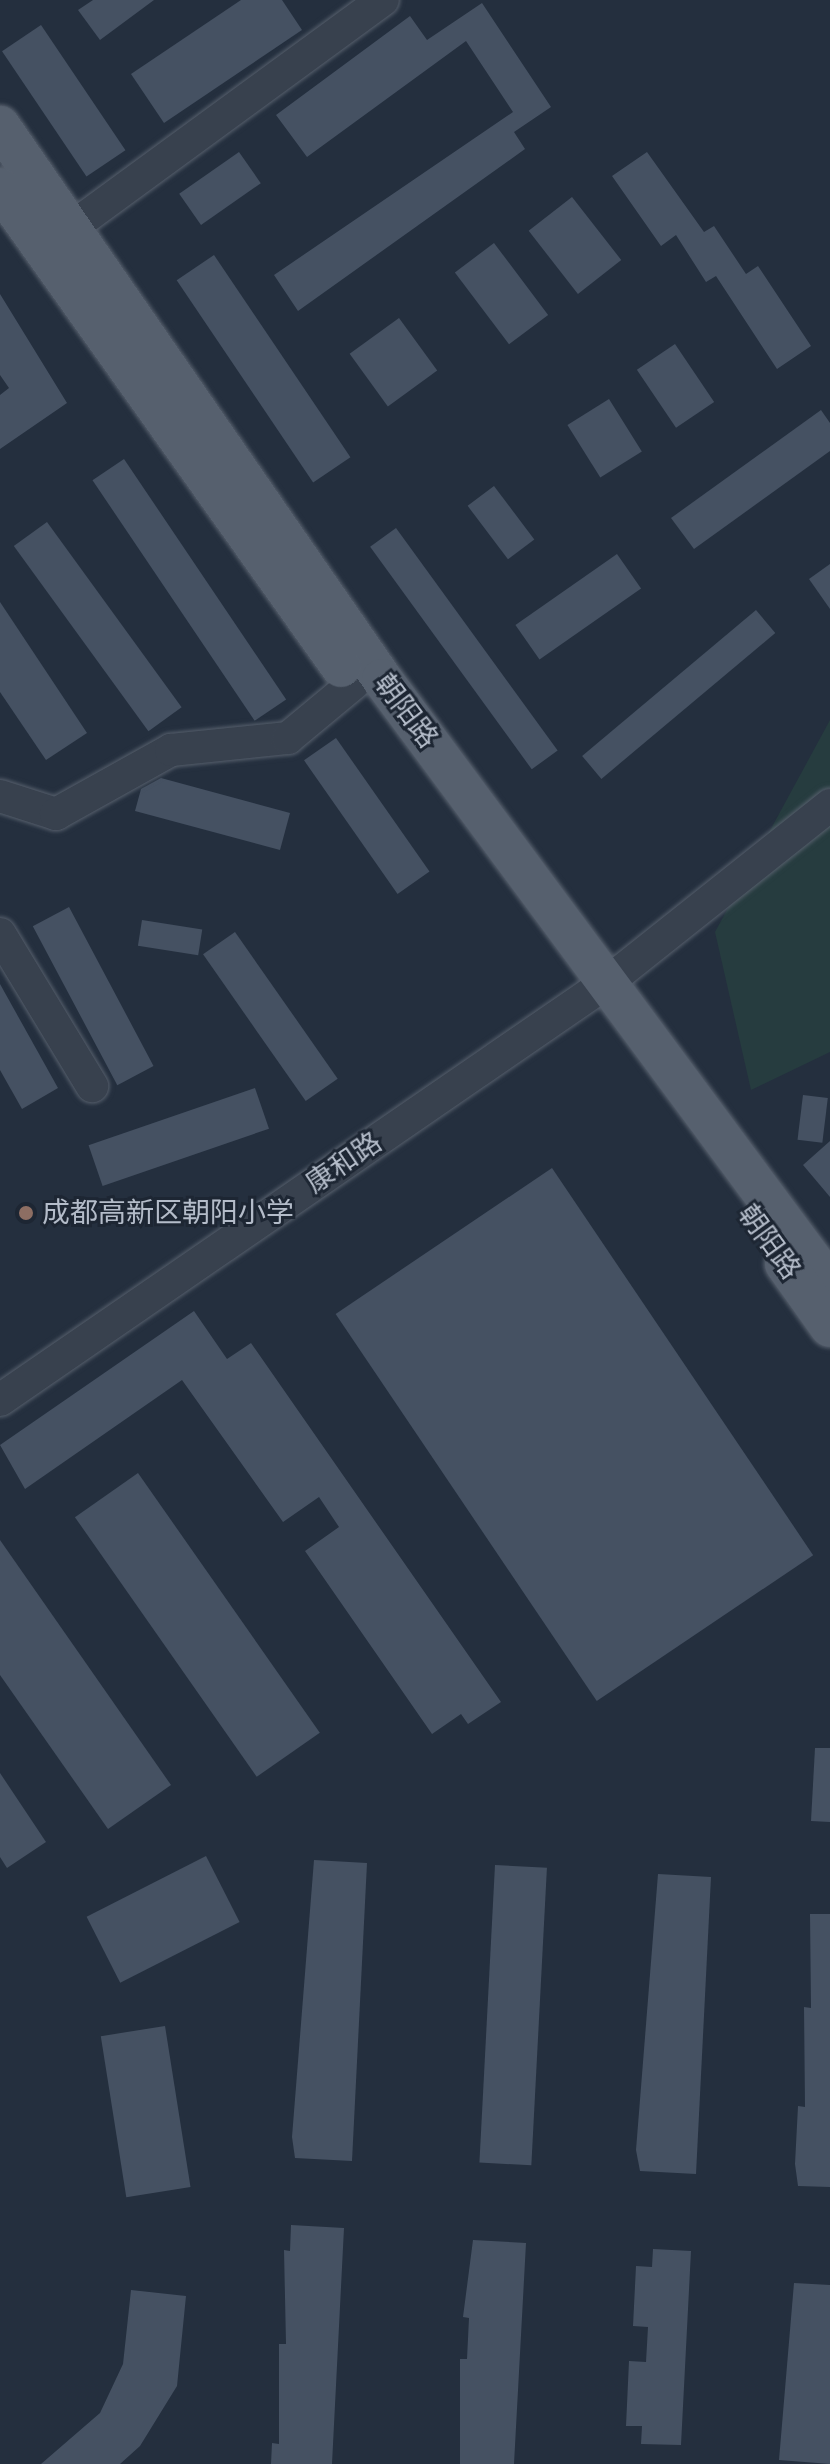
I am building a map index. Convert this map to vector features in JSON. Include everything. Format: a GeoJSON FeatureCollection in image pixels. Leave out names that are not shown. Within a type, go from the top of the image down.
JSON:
{"type":"FeatureCollection","features":[{"type":"Feature","properties":{"kind":"main road","name":"朝阳路"},"geometry":{"type":"LineString","coordinates":[[0,126],[57,238],[353,684],[599,988],[830,1284]]}},
{"type":"Feature","properties":{"kind":"main road","name":"朝阳路"},"geometry":{"type":"LineString","coordinates":[[0,188],[57,238],[382,679],[599,988],[830,1327]]}},
{"type":"Feature","properties":{"kind":"street"},"geometry":{"type":"LineString","coordinates":[[57,238],[383,0]]}},
{"type":"Feature","properties":{"kind":"street"},"geometry":{"type":"LineString","coordinates":[[0,796],[56,814],[171,750],[288,738],[353,684]]}},
{"type":"Feature","properties":{"kind":"street","name":"康和路"},"geometry":{"type":"LineString","coordinates":[[0,1400],[599,988],[830,805]]}},
{"type":"Feature","properties":{"kind":"street"},"geometry":{"type":"LineString","coordinates":[[0,934],[92,1086]]}},
{"type":"Feature","properties":{"kind":"green space"},"geometry":{"type":"Polygon","coordinates":[[[830,720],[830,1052],[751,1090],[715,932],[830,720]]]}},
{"type":"Feature","properties":{"kind":"building"},"geometry":{"type":"Polygon","coordinates":[[[93,0],[154,0],[100,40],[78,10],[93,0]]]}},
{"type":"Feature","properties":{"kind":"building"},"geometry":{"type":"Polygon","coordinates":[[[241,0],[282,0],[302,30],[164,123],[131,74],[241,0]]]}},
{"type":"Feature","properties":{"kind":"building"},"geometry":{"type":"Polygon","coordinates":[[[482,3],[551,107],[514,132],[525,149],[298,311],[274,275],[513,112],[466,41],[307,157],[276,115],[410,16],[427,40],[482,3]]]}},
{"type":"Feature","properties":{"kind":"building"},"geometry":{"type":"Polygon","coordinates":[[[41,25],[125,150],[86,176],[2,51],[41,25]]]}},
{"type":"Feature","properties":{"kind":"building"},"geometry":{"type":"Polygon","coordinates":[[[239,152],[261,183],[201,225],[179,194],[239,152]]]}},
{"type":"Feature","properties":{"kind":"building"},"geometry":{"type":"Polygon","coordinates":[[[647,152],[704,232],[714,226],[746,274],[758,266],[811,346],[777,369],[716,276],[706,282],[676,235],[661,246],[612,176],[647,152]]]}},
{"type":"Feature","properties":{"kind":"building"},"geometry":{"type":"Polygon","coordinates":[[[572,197],[621,260],[578,294],[529,231],[572,197]]]}},
{"type":"Feature","properties":{"kind":"building"},"geometry":{"type":"Polygon","coordinates":[[[494,243],[548,315],[509,344],[455,272],[494,243]]]}},
{"type":"Feature","properties":{"kind":"building"},"geometry":{"type":"Polygon","coordinates":[[[214,255],[350,457],[313,482],[177,280],[214,255]]]}},
{"type":"Feature","properties":{"kind":"building"},"geometry":{"type":"Polygon","coordinates":[[[0,294],[67,403],[0,449],[0,395],[9,388],[0,375],[0,294]]]}},
{"type":"Feature","properties":{"kind":"building"},"geometry":{"type":"Polygon","coordinates":[[[399,318],[437,371],[388,406],[350,354],[399,318]]]}},
{"type":"Feature","properties":{"kind":"building"},"geometry":{"type":"Polygon","coordinates":[[[675,344],[714,402],[676,428],[637,370],[675,344]]]}},
{"type":"Feature","properties":{"kind":"building"},"geometry":{"type":"Polygon","coordinates":[[[609,399],[642,452],[600,478],[567,425],[609,399]]]}},
{"type":"Feature","properties":{"kind":"building"},"geometry":{"type":"Polygon","coordinates":[[[821,410],[830,423],[830,451],[694,549],[671,518],[821,410]]]}},
{"type":"Feature","properties":{"kind":"building"},"geometry":{"type":"Polygon","coordinates":[[[124,459],[286,699],[255,721],[92,480],[124,459]]]}},
{"type":"Feature","properties":{"kind":"building"},"geometry":{"type":"Polygon","coordinates":[[[494,486],[534,540],[508,559],[468,506],[494,486]]]}},
{"type":"Feature","properties":{"kind":"building"},"geometry":{"type":"Polygon","coordinates":[[[47,522],[182,707],[148,731],[14,546],[47,522]]]}},
{"type":"Feature","properties":{"kind":"building"},"geometry":{"type":"Polygon","coordinates":[[[396,528],[558,750],[532,769],[370,547],[396,528]]]}},
{"type":"Feature","properties":{"kind":"building"},"geometry":{"type":"Polygon","coordinates":[[[617,554],[641,588],[540,660],[515,625],[617,554]]]}},
{"type":"Feature","properties":{"kind":"building"},"geometry":{"type":"Polygon","coordinates":[[[830,564],[830,609],[809,579],[830,564]]]}},
{"type":"Feature","properties":{"kind":"building"},"geometry":{"type":"Polygon","coordinates":[[[0,602],[87,733],[46,760],[0,692],[0,602]]]}},
{"type":"Feature","properties":{"kind":"building"},"geometry":{"type":"Polygon","coordinates":[[[756,610],[775,633],[601,779],[582,756],[756,610]]]}},
{"type":"Feature","properties":{"kind":"building"},"geometry":{"type":"Polygon","coordinates":[[[336,738],[429,872],[398,894],[304,760],[336,738]]]}},
{"type":"Feature","properties":{"kind":"building"},"geometry":{"type":"Polygon","coordinates":[[[161,778],[290,813],[280,850],[135,811],[141,789],[161,778]]]}},
{"type":"Feature","properties":{"kind":"building"},"geometry":{"type":"Polygon","coordinates":[[[69,907],[154,1066],[117,1085],[33,926],[69,907]]]}},
{"type":"Feature","properties":{"kind":"building"},"geometry":{"type":"Polygon","coordinates":[[[142,920],[202,930],[198,955],[138,946],[142,920]]]}},
{"type":"Feature","properties":{"kind":"building"},"geometry":{"type":"Polygon","coordinates":[[[235,932],[338,1079],[306,1101],[203,954],[235,932]]]}},
{"type":"Feature","properties":{"kind":"building"},"geometry":{"type":"Polygon","coordinates":[[[0,984],[58,1088],[22,1109],[0,1070],[0,984]]]}},
{"type":"Feature","properties":{"kind":"building"},"geometry":{"type":"Polygon","coordinates":[[[255,1088],[269,1129],[103,1186],[89,1145],[255,1088]]]}},
{"type":"Feature","properties":{"kind":"building"},"geometry":{"type":"Polygon","coordinates":[[[803,1095],[828,1098],[822,1143],[798,1140],[803,1095]]]}},
{"type":"Feature","properties":{"kind":"building"},"geometry":{"type":"Polygon","coordinates":[[[830,1141],[830,1197],[803,1165],[830,1141]]]}},
{"type":"Feature","properties":{"kind":"building"},"geometry":{"type":"Polygon","coordinates":[[[552,1168],[813,1555],[597,1701],[336,1314],[552,1168]]]}},
{"type":"Feature","properties":{"kind":"building"},"geometry":{"type":"Polygon","coordinates":[[[194,1311],[227,1359],[251,1343],[501,1702],[468,1724],[461,1714],[432,1734],[305,1551],[339,1527],[319,1497],[283,1522],[182,1380],[25,1489],[0,1445],[194,1311]]]}},
{"type":"Feature","properties":{"kind":"building"},"geometry":{"type":"Polygon","coordinates":[[[138,1473],[320,1733],[257,1777],[75,1517],[138,1473]]]}},
{"type":"Feature","properties":{"kind":"building"},"geometry":{"type":"Polygon","coordinates":[[[0,1540],[171,1785],[108,1829],[0,1675],[0,1540]]]}},
{"type":"Feature","properties":{"kind":"building"},"geometry":{"type":"Polygon","coordinates":[[[815,1748],[830,1748],[830,1822],[811,1821],[815,1748]]]}},
{"type":"Feature","properties":{"kind":"building"},"geometry":{"type":"Polygon","coordinates":[[[0,1773],[46,1842],[7,1868],[0,1857],[0,1773]]]}},
{"type":"Feature","properties":{"kind":"building"},"geometry":{"type":"Polygon","coordinates":[[[206,1856],[240,1922],[120,1983],[87,1917],[206,1856]]]}},
{"type":"Feature","properties":{"kind":"building"},"geometry":{"type":"Polygon","coordinates":[[[314,1860],[367,1863],[352,2161],[295,2158],[292,2137],[314,1860]]]}},
{"type":"Feature","properties":{"kind":"building"},"geometry":{"type":"Polygon","coordinates":[[[495,1865],[547,1868],[531,2165],[479,2163],[495,1865]]]}},
{"type":"Feature","properties":{"kind":"building"},"geometry":{"type":"Polygon","coordinates":[[[658,1874],[711,1877],[696,2174],[640,2171],[636,2150],[658,1874]]]}},
{"type":"Feature","properties":{"kind":"building"},"geometry":{"type":"Polygon","coordinates":[[[810,1914],[830,1914],[830,2187],[798,2186],[795,2164],[798,2106],[805,2107],[804,2007],[811,2008],[810,1914]]]}},
{"type":"Feature","properties":{"kind":"building"},"geometry":{"type":"Polygon","coordinates":[[[165,2026],[190,2187],[126,2197],[101,2036],[165,2026]]]}},
{"type":"Feature","properties":{"kind":"building"},"geometry":{"type":"Polygon","coordinates":[[[291,2225],[344,2228],[332,2464],[271,2464],[272,2443],[279,2444],[279,2344],[286,2344],[284,2250],[290,2251],[291,2225]]]}},
{"type":"Feature","properties":{"kind":"building"},"geometry":{"type":"Polygon","coordinates":[[[473,2240],[526,2243],[514,2464],[460,2464],[460,2359],[467,2359],[469,2318],[463,2317],[473,2240]]]}},
{"type":"Feature","properties":{"kind":"building"},"geometry":{"type":"Polygon","coordinates":[[[653,2249],[691,2251],[681,2445],[641,2444],[642,2426],[626,2426],[629,2361],[646,2362],[648,2327],[633,2326],[636,2266],[652,2267],[653,2249]]]}},
{"type":"Feature","properties":{"kind":"building"},"geometry":{"type":"Polygon","coordinates":[[[794,2283],[830,2285],[830,2464],[779,2460],[794,2283]]]}},
{"type":"Feature","properties":{"kind":"building"},"geometry":{"type":"Polygon","coordinates":[[[131,2290],[186,2296],[177,2386],[140,2446],[120,2464],[41,2464],[100,2413],[123,2364],[131,2290]]]}},
{"type":"Feature","properties":{"kind":"place","name":"成都高新区朝阳小学"},"geometry":{"type":"Point","coordinates":[26,1213]}}]}
